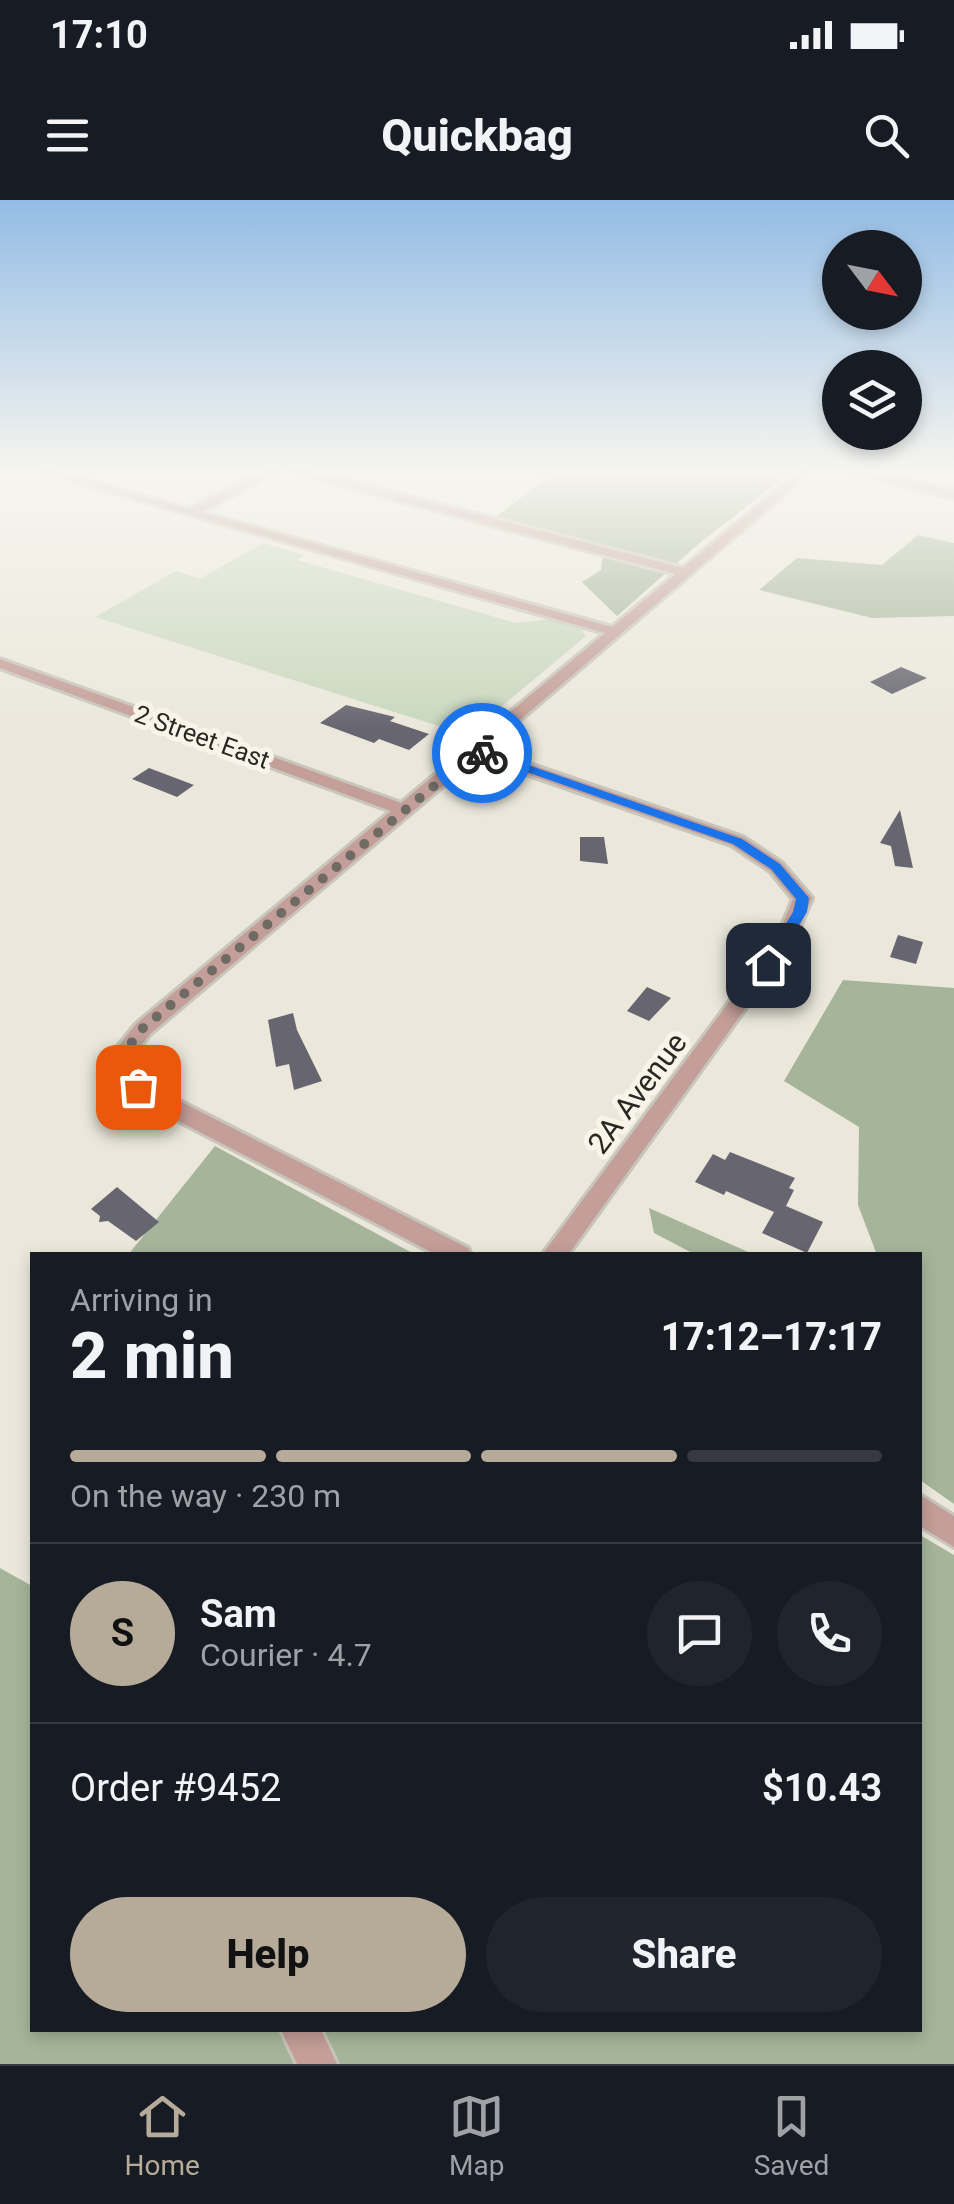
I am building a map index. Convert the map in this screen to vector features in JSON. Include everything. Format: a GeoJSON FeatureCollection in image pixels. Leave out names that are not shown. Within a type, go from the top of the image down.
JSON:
{"type":"FeatureCollection","features":[{"type":"Feature","properties":{"kind":"street"},"geometry":{"type":"LineString","coordinates":[[343,555],[615,632]]}},
{"type":"Feature","properties":{"kind":"street"},"geometry":{"type":"LineString","coordinates":[[619,555],[684,572]]}},
{"type":"Feature","properties":{"kind":"street"},"geometry":{"type":"LineString","coordinates":[[453,1252],[148,1095],[123,1075],[126,1050],[143,1028],[705,555]]}},
{"type":"Feature","properties":{"kind":"street","name":"2 Street East"},"geometry":{"type":"LineString","coordinates":[[0,663],[403,810]]}},
{"type":"Feature","properties":{"kind":"street","name":"2A Avenue"},"geometry":{"type":"LineString","coordinates":[[476,751],[738,841],[776,866],[802,898],[787,937],[556,1252]]}},
{"type":"Feature","properties":{"kind":"street"},"geometry":{"type":"LineString","coordinates":[[922,1511],[954,1533]]}},
{"type":"Feature","properties":{"kind":"street"},"geometry":{"type":"LineString","coordinates":[[301,2032],[318,2064]]}},
{"type":"Feature","properties":{"kind":"green space"},"geometry":{"type":"Polygon","coordinates":[[[242,555],[304,555],[297,560],[516,623],[550,619],[582,630],[586,636],[467,735],[95,617],[176,571],[200,579],[242,555]]]}},
{"type":"Feature","properties":{"kind":"green space"},"geometry":{"type":"Polygon","coordinates":[[[603,555],[686,555],[617,616],[582,582],[601,570],[603,555]]]}},
{"type":"Feature","properties":{"kind":"green space"},"geometry":{"type":"Polygon","coordinates":[[[894,555],[954,555],[954,616],[872,618],[759,590],[797,558],[882,565],[894,555]]]}},
{"type":"Feature","properties":{"kind":"green space"},"geometry":{"type":"Polygon","coordinates":[[[843,980],[954,988],[954,1504],[922,1481],[922,1252],[876,1252],[858,1205],[859,1127],[784,1081],[843,980]]]}},
{"type":"Feature","properties":{"kind":"green space"},"geometry":{"type":"Polygon","coordinates":[[[215,1146],[410,1252],[130,1252],[215,1146]]]}},
{"type":"Feature","properties":{"kind":"green space"},"geometry":{"type":"Polygon","coordinates":[[[649,1208],[748,1252],[690,1252],[654,1233],[649,1208]]]}},
{"type":"Feature","properties":{"kind":"green space"},"geometry":{"type":"Polygon","coordinates":[[[922,1536],[954,1555],[954,2064],[0,2064],[0,1568],[30,1585],[30,2032],[922,2032],[922,1536]]]}},
{"type":"Feature","properties":{"kind":"building"},"geometry":{"type":"Polygon","coordinates":[[[901,667],[927,678],[892,694],[870,682],[901,667]]]}},
{"type":"Feature","properties":{"kind":"building"},"geometry":{"type":"Polygon","coordinates":[[[346,705],[395,717],[390,721],[429,734],[409,750],[379,739],[374,743],[320,723],[346,705]]]}},
{"type":"Feature","properties":{"kind":"building"},"geometry":{"type":"Polygon","coordinates":[[[149,768],[194,785],[177,797],[132,779],[149,768]]]}},
{"type":"Feature","properties":{"kind":"building"},"geometry":{"type":"Polygon","coordinates":[[[900,810],[913,868],[895,866],[891,846],[880,843],[900,810]]]}},
{"type":"Feature","properties":{"kind":"building"},"geometry":{"type":"Polygon","coordinates":[[[580,837],[604,837],[608,864],[580,861],[580,837]]]}},
{"type":"Feature","properties":{"kind":"building"},"geometry":{"type":"Polygon","coordinates":[[[898,935],[923,942],[916,964],[890,957],[898,935]]]}},
{"type":"Feature","properties":{"kind":"building"},"geometry":{"type":"Polygon","coordinates":[[[647,987],[671,998],[649,1021],[627,1011],[647,987]]]}},
{"type":"Feature","properties":{"kind":"building"},"geometry":{"type":"Polygon","coordinates":[[[293,1013],[322,1081],[294,1090],[289,1064],[276,1067],[268,1020],[293,1013]]]}},
{"type":"Feature","properties":{"kind":"building"},"geometry":{"type":"Polygon","coordinates":[[[730,1152],[795,1178],[786,1206],[823,1222],[808,1252],[762,1233],[774,1212],[695,1182],[713,1154],[725,1160],[730,1152]]]}},
{"type":"Feature","properties":{"kind":"building"},"geometry":{"type":"Polygon","coordinates":[[[117,1187],[159,1222],[136,1241],[108,1221],[99,1222],[100,1216],[91,1209],[117,1187]]]}},
{"type":"Feature","properties":{"kind":"way so far"},"geometry":{"type":"LineString","coordinates":[[138,1087],[123,1075],[126,1050],[143,1028],[476,751],[482,753]]}},
{"type":"Feature","properties":{"kind":"route"},"geometry":{"type":"LineString","coordinates":[[482,753],[738,841],[776,866],[802,898],[800,912],[768,965]]}}]}
